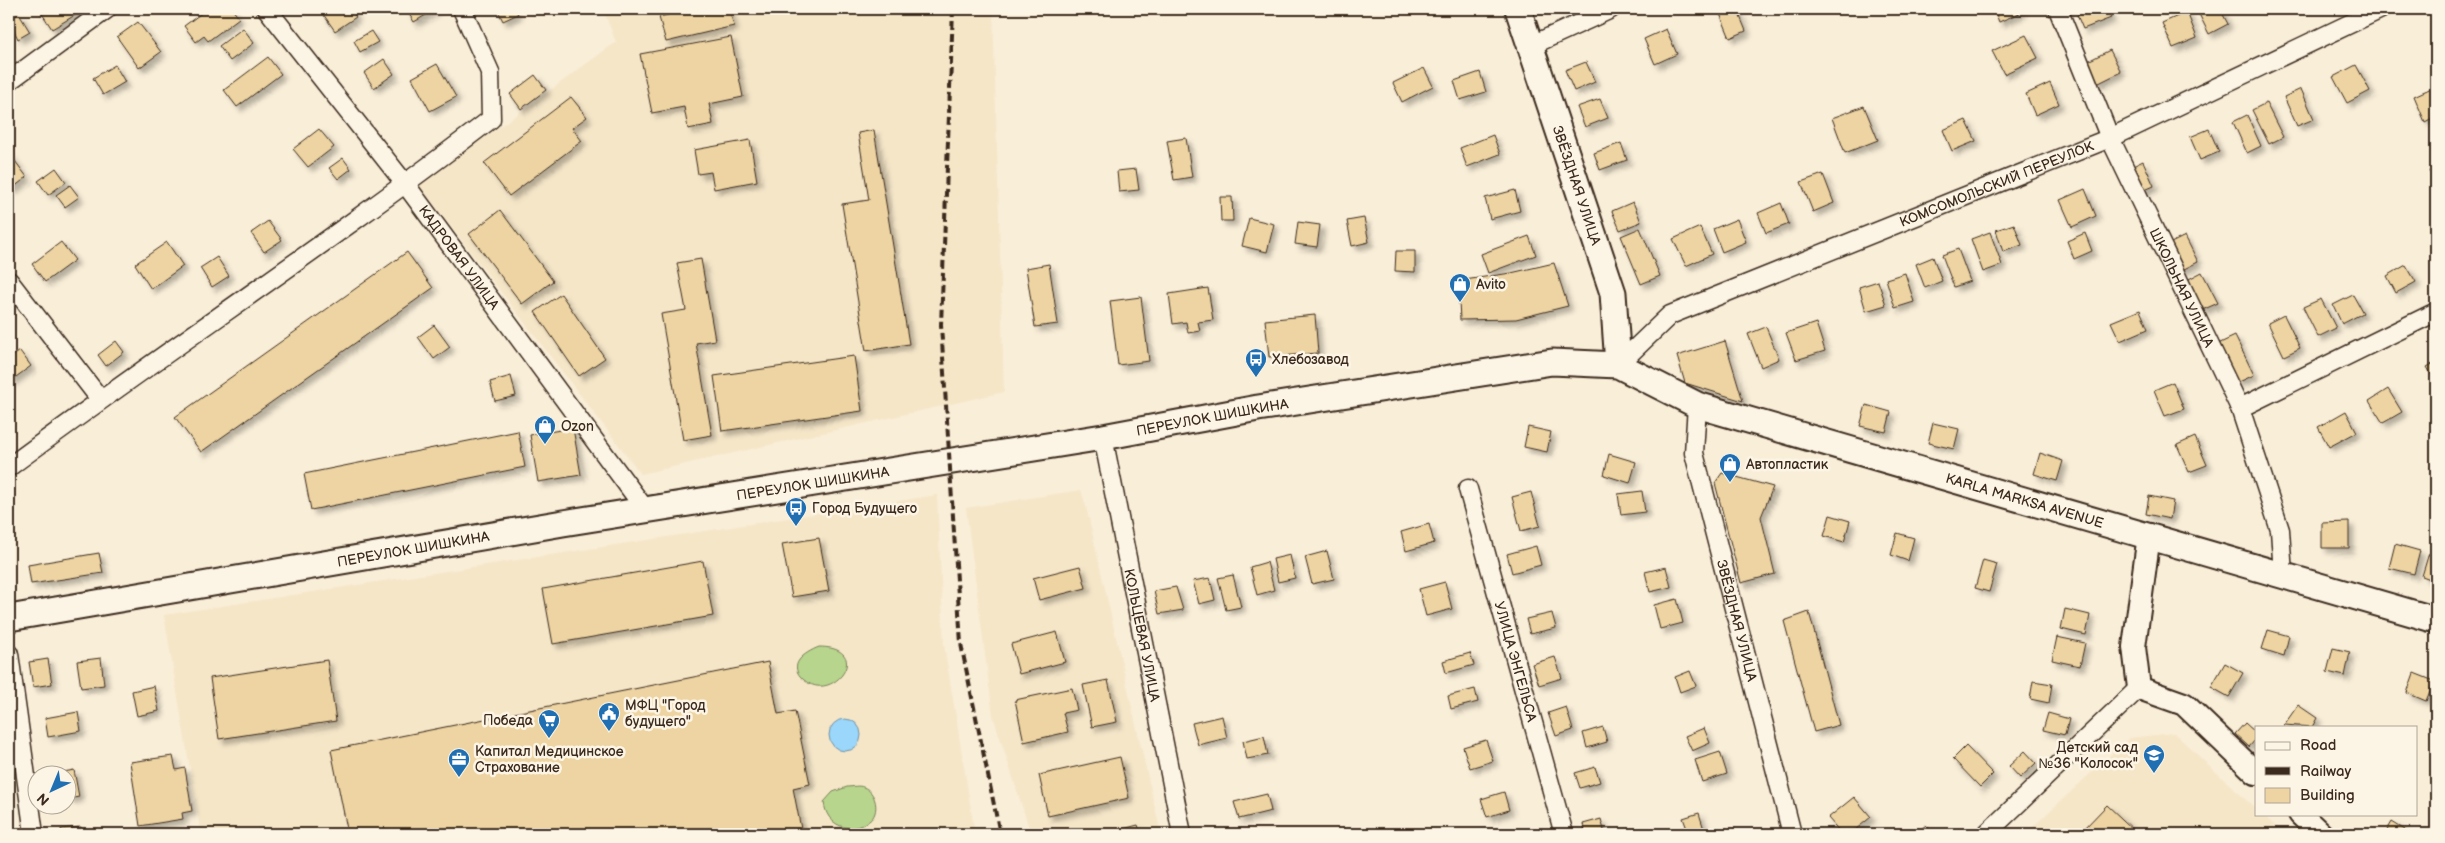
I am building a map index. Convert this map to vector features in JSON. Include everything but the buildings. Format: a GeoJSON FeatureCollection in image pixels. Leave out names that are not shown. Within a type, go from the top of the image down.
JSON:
{"type":"FeatureCollection","features":[{"type":"Feature","properties":{"kind":"main road","name":"ЗВЁЗДНАЯ УЛИЦА"},"geometry":{"type":"LineString","coordinates":[[1518,9],[1614,293],[1618,365]]}},
{"type":"Feature","properties":{"kind":"main road","name":"ПЕРЕУЛОК ШИШКИНА"},"geometry":{"type":"LineString","coordinates":[[9,618],[645,510],[1103,437],[1258,408],[1552,362],[1618,365]]}},
{"type":"Feature","properties":{"kind":"main road","name":"KARLA MARKSA AVENUE"},"geometry":{"type":"LineString","coordinates":[[1618,365],[1697,405],[2436,620]]}},
{"type":"Feature","properties":{"kind":"street"},"geometry":{"type":"LineString","coordinates":[[9,81],[108,9]]}},
{"type":"Feature","properties":{"kind":"street","name":"КАДРОВАЯ УЛИЦА"},"geometry":{"type":"LineString","coordinates":[[267,9],[406,184],[645,510]]}},
{"type":"Feature","properties":{"kind":"street"},"geometry":{"type":"LineString","coordinates":[[9,467],[100,399],[406,184],[491,119],[490,72],[462,9]]}},
{"type":"Feature","properties":{"kind":"street"},"geometry":{"type":"LineString","coordinates":[[1530,46],[1611,9]]}},
{"type":"Feature","properties":{"kind":"street","name":"ШКОЛЬНАЯ УЛИЦА"},"geometry":{"type":"LineString","coordinates":[[2058,9],[2110,138],[2240,408],[2280,530],[2283,574]]}},
{"type":"Feature","properties":{"kind":"street","name":"КОМСОМОЛЬСКИЙ ПЕРЕУЛОК"},"geometry":{"type":"LineString","coordinates":[[1618,365],[1670,315],[2110,138],[2381,9]]}},
{"type":"Feature","properties":{"kind":"street"},"geometry":{"type":"LineString","coordinates":[[9,281],[100,399]]}},
{"type":"Feature","properties":{"kind":"street"},"geometry":{"type":"LineString","coordinates":[[2240,408],[2436,312]]}},
{"type":"Feature","properties":{"kind":"street","name":"ЗВЁЗДНАЯ УЛИЦА"},"geometry":{"type":"LineString","coordinates":[[1697,405],[1694,453],[1792,834]]}},
{"type":"Feature","properties":{"kind":"street","name":"КОЛЬЦЕВАЯ УЛИЦА"},"geometry":{"type":"LineString","coordinates":[[1103,437],[1182,834]]}},
{"type":"Feature","properties":{"kind":"street","name":"УЛИЦА ЭНГЕЛЬСА"},"geometry":{"type":"LineString","coordinates":[[1468,489],[1564,834]]}},
{"type":"Feature","properties":{"kind":"street"},"geometry":{"type":"LineString","coordinates":[[2139,688],[2134,647],[2149,535]]}},
{"type":"Feature","properties":{"kind":"street"},"geometry":{"type":"LineString","coordinates":[[9,654],[34,834]]}},
{"type":"Feature","properties":{"kind":"street"},"geometry":{"type":"LineString","coordinates":[[2139,688],[2184,704],[2255,772]]}},
{"type":"Feature","properties":{"kind":"street"},"geometry":{"type":"LineString","coordinates":[[1986,834],[2139,688]]}},
{"type":"Feature","properties":{"kind":"street"},"geometry":{"type":"LineString","coordinates":[[2302,816],[2321,834]]}},
{"type":"Feature","properties":{"kind":"shaded area"},"geometry":{"type":"Polygon","coordinates":[[[603,9],[993,9],[1004,392],[641,474],[418,184],[616,42],[603,9]]]}},
{"type":"Feature","properties":{"kind":"shaded area"},"geometry":{"type":"Polygon","coordinates":[[[1081,490],[1161,834],[1031,834],[993,716],[966,508],[1081,490]]]}},
{"type":"Feature","properties":{"kind":"shaded area"},"geometry":{"type":"Polygon","coordinates":[[[937,495],[944,644],[975,834],[201,834],[164,615],[937,495]]]}},
{"type":"Feature","properties":{"kind":"shaded area","name":"Детский сад №36 \"Колосок\""},"geometry":{"type":"Polygon","coordinates":[[[2174,733],[2255,808],[2255,816],[2264,816],[2284,834],[2025,834],[2129,738],[2174,733]]]}},
{"type":"Feature","properties":{"kind":"green space"},"geometry":{"type":"Polygon","coordinates":[[[819,647],[836,649],[844,656],[847,664],[843,673],[836,681],[826,685],[815,686],[799,675],[797,665],[803,656],[819,647]]]}},
{"type":"Feature","properties":{"kind":"green space"},"geometry":{"type":"Polygon","coordinates":[[[847,787],[863,787],[874,797],[875,813],[869,821],[862,825],[854,827],[840,826],[829,817],[826,810],[824,802],[833,792],[847,787]]]}},
{"type":"Feature","properties":{"kind":"water"},"geometry":{"type":"Polygon","coordinates":[[[845,719],[851,720],[856,724],[860,729],[860,741],[856,746],[851,750],[845,751],[839,750],[834,746],[830,741],[829,735],[830,729],[834,724],[839,720],[845,719]]]}},
{"type":"Feature","properties":{"kind":"railway"},"geometry":{"type":"LineString","coordinates":[[953,9],[941,325],[961,644],[1000,834]]}},
{"type":"Feature","properties":{"kind":"place","name":"Avito"},"geometry":{"type":"Point","coordinates":[1460,303]}},
{"type":"Feature","properties":{"kind":"place","name":"Хлебозавод"},"geometry":{"type":"Point","coordinates":[1256,378]}},
{"type":"Feature","properties":{"kind":"place","name":"Ozon"},"geometry":{"type":"Point","coordinates":[545,445]}},
{"type":"Feature","properties":{"kind":"place","name":"Автопластик"},"geometry":{"type":"Point","coordinates":[1730,483]}},
{"type":"Feature","properties":{"kind":"place","name":"Город Будущего"},"geometry":{"type":"Point","coordinates":[796,527]}},
{"type":"Feature","properties":{"kind":"place","name":"МФЦ \"Город будущего\""},"geometry":{"type":"Point","coordinates":[609,732]}},
{"type":"Feature","properties":{"kind":"place","name":"Победа"},"geometry":{"type":"Point","coordinates":[549,739]}},
{"type":"Feature","properties":{"kind":"place","name":"Детский сад №36 \"Колосок\""},"geometry":{"type":"Point","coordinates":[2154,774]}},
{"type":"Feature","properties":{"kind":"place","name":"Капитал Медицинское Страхование"},"geometry":{"type":"Point","coordinates":[459,778]}}]}
